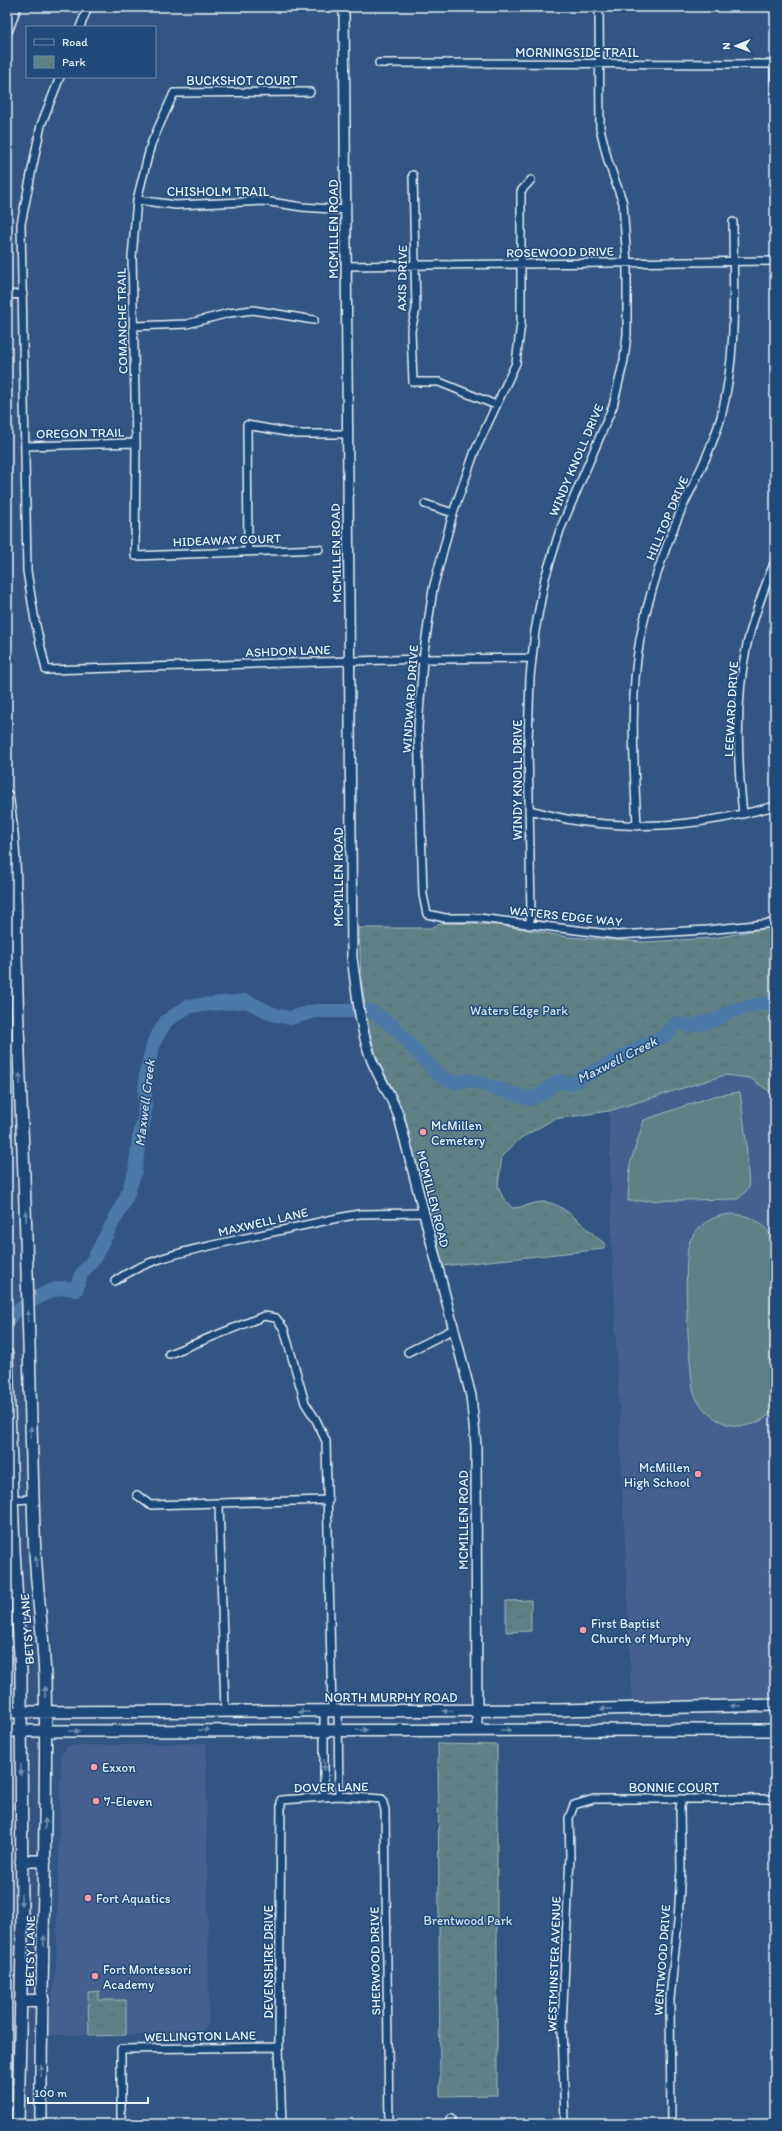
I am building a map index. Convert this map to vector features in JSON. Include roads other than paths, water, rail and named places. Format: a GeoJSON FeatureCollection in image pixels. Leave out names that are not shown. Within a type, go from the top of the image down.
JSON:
{"type":"FeatureCollection","features":[{"type":"Feature","properties":{"kind":"main road"},"geometry":{"type":"LineString","coordinates":[[7,28],[15,7]]}},
{"type":"Feature","properties":{"kind":"main road","name":"BETSY LANE"},"geometry":{"type":"LineString","coordinates":[[7,796],[11,816],[15,898],[18,1049],[27,1255],[28,1355],[35,1550],[44,1673],[45,1861],[43,2000],[41,2032],[41,2124]]}},
{"type":"Feature","properties":{"kind":"main road","name":"BETSY LANE"},"geometry":{"type":"LineString","coordinates":[[7,1354],[9,1500],[20,1632],[21,1861],[18,2124]]}},
{"type":"Feature","properties":{"kind":"main road","name":"NORTH MURPHY ROAD"},"geometry":{"type":"LineString","coordinates":[[7,1712],[331,1712],[775,1705]]}},
{"type":"Feature","properties":{"kind":"main road"},"geometry":{"type":"LineString","coordinates":[[7,1731],[775,1730]]}},
{"type":"Feature","properties":{"kind":"main road"},"geometry":{"type":"LineString","coordinates":[[21,1861],[45,1861]]}},
{"type":"Feature","properties":{"kind":"main road"},"geometry":{"type":"LineString","coordinates":[[20,2001],[43,2000]]}},
{"type":"Feature","properties":{"kind":"street"},"geometry":{"type":"LineString","coordinates":[[80,26],[88,7]]}},
{"type":"Feature","properties":{"kind":"street","name":"MCMILLEN ROAD"},"geometry":{"type":"LineString","coordinates":[[344,7],[352,958],[364,1033],[372,1061],[393,1100],[399,1117],[471,1396],[476,1445],[477,1730]]}},
{"type":"Feature","properties":{"kind":"street","name":"WINDY KNOLL DRIVE"},"geometry":{"type":"LineString","coordinates":[[529,924],[531,915],[528,734],[532,658],[545,578],[560,530],[615,398],[624,360],[626,334],[627,263],[623,203],[608,162],[600,128],[599,7]]}},
{"type":"Feature","properties":{"kind":"street","name":"MORNINGSIDE TRAIL"},"geometry":{"type":"LineString","coordinates":[[379,62],[774,64],[774,90]]}},
{"type":"Feature","properties":{"kind":"street"},"geometry":{"type":"LineString","coordinates":[[25,446],[22,224],[41,124],[60,78]]}},
{"type":"Feature","properties":{"kind":"street","name":"BUCKSHOT COURT"},"geometry":{"type":"LineString","coordinates":[[174,93],[310,92]]}},
{"type":"Feature","properties":{"kind":"street","name":"COMANCHE TRAIL"},"geometry":{"type":"LineString","coordinates":[[135,556],[136,443],[132,257],[137,200],[151,144],[174,93]]}},
{"type":"Feature","properties":{"kind":"street","name":"AXIS DRIVE"},"geometry":{"type":"LineString","coordinates":[[413,174],[416,266],[416,309],[411,331],[413,382],[439,382],[496,405]]}},
{"type":"Feature","properties":{"kind":"street","name":"WINDWARD DRIVE"},"geometry":{"type":"LineString","coordinates":[[427,914],[423,895],[418,728],[424,659],[433,589],[454,513],[475,451],[516,362],[521,323],[521,191],[531,180]]}},
{"type":"Feature","properties":{"kind":"street","name":"CHISHOLM TRAIL"},"geometry":{"type":"LineString","coordinates":[[137,200],[176,205],[264,201],[302,207],[346,210]]}},
{"type":"Feature","properties":{"kind":"street","name":"HILLTOP DRIVE"},"geometry":{"type":"LineString","coordinates":[[637,826],[633,732],[635,685],[640,640],[651,591],[664,551],[704,464],[720,418],[733,347],[735,296],[732,222]]}},
{"type":"Feature","properties":{"kind":"street","name":"ROSEWOOD DRIVE"},"geometry":{"type":"LineString","coordinates":[[346,266],[775,261]]}},
{"type":"Feature","properties":{"kind":"street"},"geometry":{"type":"LineString","coordinates":[[7,295],[22,294]]}},
{"type":"Feature","properties":{"kind":"street"},"geometry":{"type":"LineString","coordinates":[[134,326],[187,324],[229,313],[253,310],[314,320]]}},
{"type":"Feature","properties":{"kind":"street"},"geometry":{"type":"LineString","coordinates":[[248,551],[247,425],[298,434],[347,434]]}},
{"type":"Feature","properties":{"kind":"street","name":"OREGON TRAIL"},"geometry":{"type":"LineString","coordinates":[[25,446],[136,443]]}},
{"type":"Feature","properties":{"kind":"street","name":"ASHDON LANE"},"geometry":{"type":"LineString","coordinates":[[25,446],[27,571],[34,621],[46,670],[424,659],[532,658]]}},
{"type":"Feature","properties":{"kind":"street"},"geometry":{"type":"LineString","coordinates":[[425,504],[454,513]]}},
{"type":"Feature","properties":{"kind":"street","name":"HIDEAWAY COURT"},"geometry":{"type":"LineString","coordinates":[[135,556],[319,549]]}},
{"type":"Feature","properties":{"kind":"street","name":"LEEWARD DRIVE"},"geometry":{"type":"LineString","coordinates":[[743,814],[739,748],[742,680],[752,627],[760,598],[775,561]]}},
{"type":"Feature","properties":{"kind":"street"},"geometry":{"type":"LineString","coordinates":[[529,810],[584,822],[637,826],[695,824],[775,806]]}},
{"type":"Feature","properties":{"kind":"street","name":"WATERS EDGE WAY"},"geometry":{"type":"LineString","coordinates":[[427,914],[445,918],[479,918],[617,935],[707,930],[775,923]]}},
{"type":"Feature","properties":{"kind":"street"},"geometry":{"type":"LineString","coordinates":[[7,1044],[18,1049]]}},
{"type":"Feature","properties":{"kind":"street"},"geometry":{"type":"LineString","coordinates":[[7,1054],[18,1049]]}},
{"type":"Feature","properties":{"kind":"street","name":"MAXWELL LANE"},"geometry":{"type":"LineString","coordinates":[[115,1281],[129,1271],[150,1262],[290,1228],[359,1214],[423,1213]]}},
{"type":"Feature","properties":{"kind":"street"},"geometry":{"type":"LineString","coordinates":[[169,1354],[264,1316],[271,1316],[280,1322],[304,1403],[316,1420],[326,1441],[329,1500],[331,1712],[338,1730],[339,1796]]}},
{"type":"Feature","properties":{"kind":"street"},"geometry":{"type":"LineString","coordinates":[[408,1352],[454,1329]]}},
{"type":"Feature","properties":{"kind":"street"},"geometry":{"type":"LineString","coordinates":[[137,1495],[150,1504],[329,1500]]}},
{"type":"Feature","properties":{"kind":"street"},"geometry":{"type":"LineString","coordinates":[[9,1500],[33,1499]]}},
{"type":"Feature","properties":{"kind":"street"},"geometry":{"type":"LineString","coordinates":[[220,1503],[225,1712]]}},
{"type":"Feature","properties":{"kind":"street"},"geometry":{"type":"LineString","coordinates":[[324,1797],[324,1730],[331,1712]]}},
{"type":"Feature","properties":{"kind":"street","name":"DOVER LANE"},"geometry":{"type":"LineString","coordinates":[[281,1800],[339,1796],[382,1799]]}},
{"type":"Feature","properties":{"kind":"street","name":"BONNIE COURT"},"geometry":{"type":"LineString","coordinates":[[574,1805],[594,1799],[775,1798]]}},
{"type":"Feature","properties":{"kind":"street","name":"SHERWOOD DRIVE"},"geometry":{"type":"LineString","coordinates":[[382,1799],[385,1810],[389,2124]]}},
{"type":"Feature","properties":{"kind":"street","name":"WENTWOOD DRIVE"},"geometry":{"type":"LineString","coordinates":[[671,2124],[670,1999],[678,1921],[681,1869],[680,1807],[682,1799]]}},
{"type":"Feature","properties":{"kind":"street","name":"DEVENSHIRE DRIVE"},"geometry":{"type":"LineString","coordinates":[[281,1800],[279,2047],[282,2124]]}},
{"type":"Feature","properties":{"kind":"street","name":"WESTMINSTER AVENUE"},"geometry":{"type":"LineString","coordinates":[[565,2124],[562,2026],[570,1856],[569,1818],[574,1805]]}},
{"type":"Feature","properties":{"kind":"street","name":"WELLINGTON LANE"},"geometry":{"type":"LineString","coordinates":[[121,2124],[121,2049],[279,2047]]}},
{"type":"Feature","properties":{"kind":"waterway","name":"Maxwell Creek"},"geometry":{"type":"LineString","coordinates":[[7,1320],[18,1310],[40,1296],[63,1288],[76,1290],[81,1275],[93,1260],[126,1198],[135,1172],[139,1138],[144,1120],[146,1073],[154,1042],[166,1021],[189,1006],[246,1001],[275,1015],[290,1018],[316,1011],[371,1011],[393,1026],[439,1076],[456,1083],[469,1080],[530,1099],[540,1095],[559,1081],[571,1084],[647,1043],[665,1036],[676,1023],[690,1026],[718,1019],[730,1011],[755,1005],[775,1003]]}},
{"type":"Feature","properties":{"kind":"place","name":"McMillen Cemetery"},"geometry":{"type":"Point","coordinates":[423,1132]}},
{"type":"Feature","properties":{"kind":"place","name":"McMillen High School"},"geometry":{"type":"Point","coordinates":[698,1474]}},
{"type":"Feature","properties":{"kind":"place","name":"First Baptist Church of Murphy"},"geometry":{"type":"Point","coordinates":[583,1630]}},
{"type":"Feature","properties":{"kind":"place","name":"Exxon"},"geometry":{"type":"Point","coordinates":[94,1767]}},
{"type":"Feature","properties":{"kind":"place","name":"7-Eleven"},"geometry":{"type":"Point","coordinates":[96,1801]}},
{"type":"Feature","properties":{"kind":"place","name":"Fort Aquatics"},"geometry":{"type":"Point","coordinates":[88,1898]}},
{"type":"Feature","properties":{"kind":"place","name":"Fort Montessori Academy"},"geometry":{"type":"Point","coordinates":[95,1976]}},
{"type":"Feature","properties":{"kind":"park label","name":"Waters Edge Park"},"geometry":{"type":"Point","coordinates":[519,1010]}},
{"type":"Feature","properties":{"kind":"park label","name":"Brentwood Park"},"geometry":{"type":"Point","coordinates":[468,1920]}}]}
